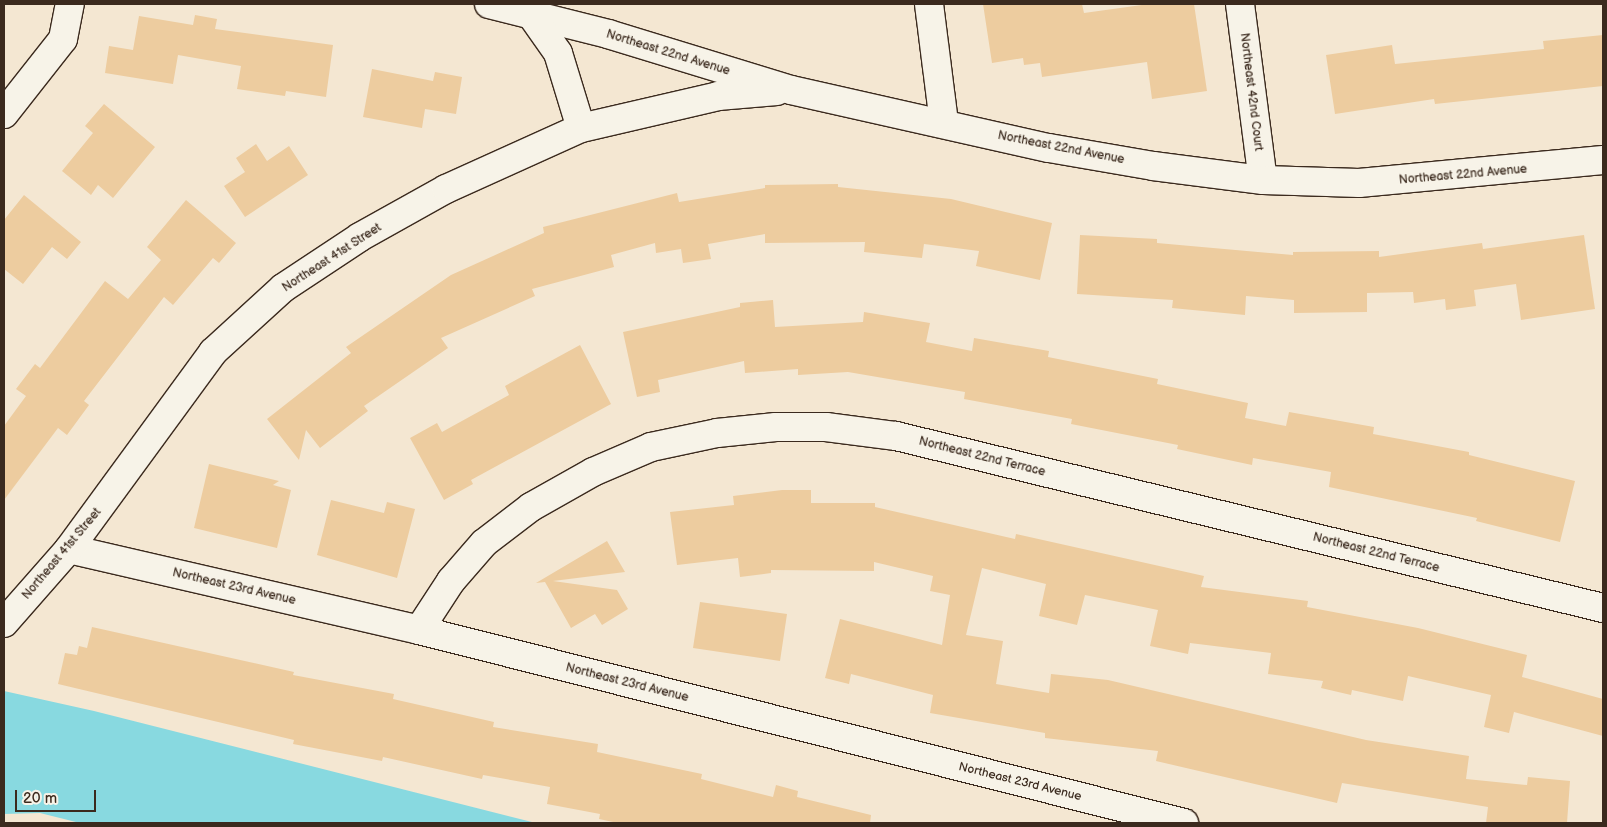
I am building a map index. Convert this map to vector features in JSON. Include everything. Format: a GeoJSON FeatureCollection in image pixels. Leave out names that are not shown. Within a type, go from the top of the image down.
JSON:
{"type":"FeatureCollection","features":[{"type":"Feature","properties":{"kind":"street"},"geometry":{"type":"LineString","coordinates":[[4,114],[63,39],[70,4]]}},
{"type":"Feature","properties":{"kind":"street","name":"Northeast 22nd Avenue"},"geometry":{"type":"LineString","coordinates":[[489,4],[608,34],[791,90],[1049,148],[1263,180],[1359,183],[1603,160]]}},
{"type":"Feature","properties":{"kind":"street"},"geometry":{"type":"LineString","coordinates":[[929,4],[944,123]]}},
{"type":"Feature","properties":{"kind":"street","name":"Northeast 42nd Court"},"geometry":{"type":"LineString","coordinates":[[1240,4],[1263,180]]}},
{"type":"Feature","properties":{"kind":"street"},"geometry":{"type":"LineString","coordinates":[[532,16],[558,53],[581,128]]}},
{"type":"Feature","properties":{"kind":"street","name":"Northeast 41st Street"},"geometry":{"type":"LineString","coordinates":[[4,622],[70,549],[150,442],[213,352],[283,288],[360,237],[446,190],[581,128],[718,96],[791,90]]}},
{"type":"Feature","properties":{"kind":"street","name":"Northeast 22nd Terrace"},"geometry":{"type":"LineString","coordinates":[[418,630],[451,580],[484,543],[531,507],[593,472],[651,447],[717,433],[776,427],[826,427],[896,436],[1603,608]]}},
{"type":"Feature","properties":{"kind":"street","name":"Northeast 23rd Avenue"},"geometry":{"type":"LineString","coordinates":[[70,549],[418,630],[1184,823]]}},
{"type":"Feature","properties":{"kind":"water"},"geometry":{"type":"Polygon","coordinates":[[[4,691],[94,711],[536,823],[80,823],[40,813],[4,814],[4,691]]]}},
{"type":"Feature","properties":{"kind":"building"},"geometry":{"type":"Polygon","coordinates":[[[983,4],[1082,4],[1084,13],[1149,4],[1194,4],[1207,91],[1152,99],[1147,62],[1042,77],[1040,63],[1024,65],[1023,58],[992,63],[983,4]]]}},
{"type":"Feature","properties":{"kind":"building"},"geometry":{"type":"Polygon","coordinates":[[[195,15],[217,19],[215,29],[333,45],[326,97],[286,91],[285,96],[237,89],[241,66],[178,55],[173,84],[105,73],[109,46],[133,50],[139,16],[193,25],[195,15]]]}},
{"type":"Feature","properties":{"kind":"building"},"geometry":{"type":"Polygon","coordinates":[[[1603,35],[1603,86],[1435,104],[1434,99],[1335,114],[1326,55],[1392,45],[1395,64],[1544,49],[1543,41],[1603,35]]]}},
{"type":"Feature","properties":{"kind":"building"},"geometry":{"type":"Polygon","coordinates":[[[372,69],[433,81],[435,72],[462,77],[456,114],[425,109],[422,128],[363,117],[372,69]]]}},
{"type":"Feature","properties":{"kind":"building"},"geometry":{"type":"Polygon","coordinates":[[[104,104],[155,147],[113,198],[98,185],[91,195],[62,171],[93,133],[85,126],[104,104]]]}},
{"type":"Feature","properties":{"kind":"building"},"geometry":{"type":"Polygon","coordinates":[[[256,144],[267,161],[289,146],[308,175],[245,217],[224,186],[245,172],[236,158],[256,144]]]}},
{"type":"Feature","properties":{"kind":"building"},"geometry":{"type":"Polygon","coordinates":[[[838,184],[838,187],[951,199],[1052,223],[1040,280],[976,266],[979,251],[924,244],[922,258],[864,252],[865,242],[765,243],[765,234],[708,244],[711,259],[683,263],[681,249],[656,253],[655,243],[611,255],[614,267],[532,289],[535,296],[441,338],[448,348],[364,406],[368,411],[320,448],[306,430],[299,460],[267,419],[351,353],[346,347],[451,275],[544,233],[543,227],[677,193],[679,202],[765,188],[765,185],[838,184]]]}},
{"type":"Feature","properties":{"kind":"building"},"geometry":{"type":"Polygon","coordinates":[[[24,195],[81,242],[67,259],[52,247],[23,284],[4,269],[4,220],[24,195]]]}},
{"type":"Feature","properties":{"kind":"building"},"geometry":{"type":"Polygon","coordinates":[[[186,200],[236,243],[219,263],[213,258],[173,305],[164,297],[84,401],[89,405],[67,435],[58,428],[4,500],[4,426],[26,396],[16,389],[35,364],[40,368],[105,281],[128,299],[161,260],[147,247],[186,200]]]}},
{"type":"Feature","properties":{"kind":"building"},"geometry":{"type":"Polygon","coordinates":[[[1080,235],[1157,239],[1157,243],[1293,255],[1293,252],[1379,251],[1379,257],[1482,243],[1483,249],[1584,235],[1595,309],[1521,320],[1516,284],[1474,290],[1476,306],[1446,310],[1445,299],[1414,303],[1413,292],[1367,293],[1367,312],[1294,313],[1294,300],[1246,296],[1245,315],[1172,308],[1173,300],[1077,294],[1080,235]]]}},
{"type":"Feature","properties":{"kind":"building"},"geometry":{"type":"Polygon","coordinates":[[[773,300],[775,327],[863,322],[864,312],[930,323],[926,342],[972,351],[974,338],[1049,351],[1048,357],[1158,379],[1157,384],[1248,403],[1245,418],[1286,426],[1289,412],[1374,427],[1373,434],[1469,452],[1469,455],[1575,481],[1560,542],[1476,521],[1477,518],[1329,487],[1331,472],[1253,458],[1252,465],[1177,449],[1178,445],[1071,424],[1072,419],[964,399],[965,392],[848,372],[798,375],[798,369],[745,373],[744,361],[658,380],[660,392],[637,397],[623,332],[740,307],[740,303],[773,300]]]}},
{"type":"Feature","properties":{"kind":"building"},"geometry":{"type":"Polygon","coordinates":[[[580,345],[611,404],[471,480],[473,484],[444,500],[410,438],[437,423],[442,432],[509,395],[505,386],[580,345]]]}},
{"type":"Feature","properties":{"kind":"building"},"geometry":{"type":"Polygon","coordinates":[[[209,464],[279,481],[273,485],[291,490],[277,548],[194,528],[209,464]]]}},
{"type":"Feature","properties":{"kind":"building"},"geometry":{"type":"Polygon","coordinates":[[[782,490],[811,490],[811,503],[875,503],[875,507],[1015,539],[1016,534],[1204,576],[1201,587],[1308,601],[1307,607],[1418,628],[1527,655],[1522,677],[1603,699],[1603,736],[1514,712],[1509,733],[1484,727],[1491,695],[1408,676],[1403,701],[1352,690],[1351,695],[1321,688],[1323,681],[1268,674],[1271,653],[1190,643],[1188,654],[1150,646],[1158,610],[1085,595],[1077,625],[1039,616],[1046,584],[982,568],[966,635],[1003,641],[996,684],[1049,693],[1051,674],[1108,680],[1366,740],[1469,756],[1466,779],[1527,785],[1528,777],[1570,781],[1567,823],[1486,823],[1488,807],[1342,783],[1337,803],[1156,761],[1158,751],[1045,738],[1045,733],[930,713],[933,695],[851,674],[849,684],[825,678],[840,619],[942,645],[950,595],[930,591],[933,576],[874,562],[874,571],[771,570],[771,573],[740,577],[738,558],[677,565],[670,512],[734,505],[733,496],[782,490]]]}},
{"type":"Feature","properties":{"kind":"building"},"geometry":{"type":"Polygon","coordinates":[[[331,500],[384,513],[387,502],[415,509],[397,578],[317,555],[331,500]]]}},
{"type":"Feature","properties":{"kind":"building"},"geometry":{"type":"Polygon","coordinates":[[[607,541],[625,572],[553,581],[617,590],[628,609],[602,625],[595,614],[571,628],[545,582],[536,583],[607,541]]]}},
{"type":"Feature","properties":{"kind":"building"},"geometry":{"type":"Polygon","coordinates":[[[700,602],[787,614],[780,661],[693,648],[700,602]]]}},
{"type":"Feature","properties":{"kind":"building"},"geometry":{"type":"Polygon","coordinates":[[[92,627],[294,672],[293,675],[394,694],[393,699],[494,722],[493,727],[598,744],[597,752],[702,774],[701,779],[773,797],[776,785],[798,791],[797,797],[871,815],[870,823],[618,823],[599,819],[600,814],[547,804],[550,787],[483,775],[482,779],[383,757],[382,761],[293,744],[294,740],[58,684],[65,653],[77,655],[79,646],[87,648],[92,627]]]}}]}
